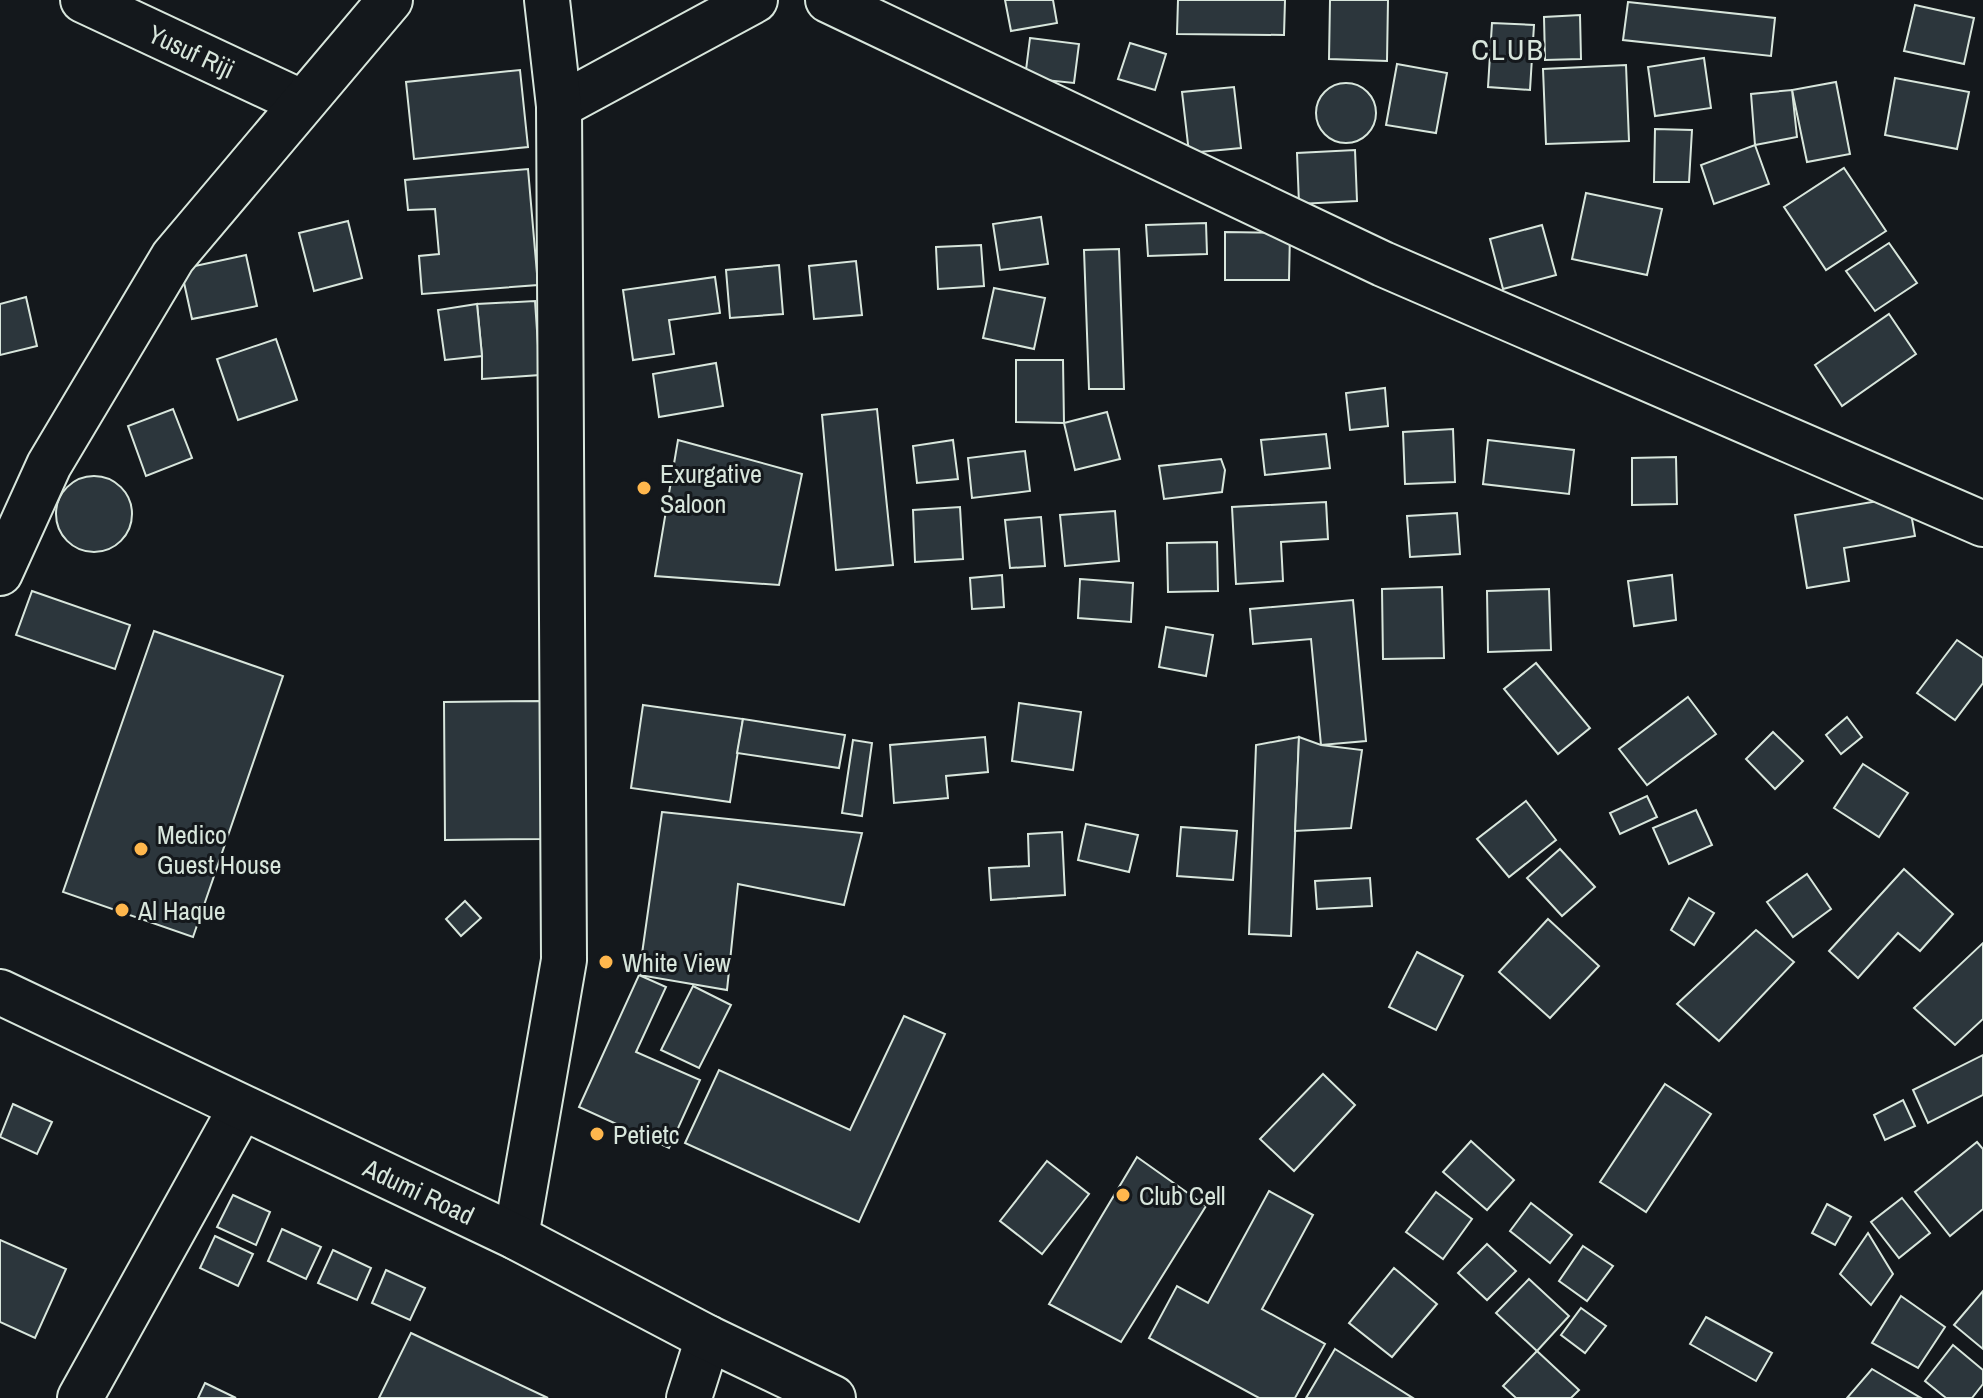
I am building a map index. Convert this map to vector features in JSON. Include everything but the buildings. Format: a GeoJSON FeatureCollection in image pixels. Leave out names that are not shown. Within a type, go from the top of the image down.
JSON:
{"type":"FeatureCollection","features":[{"type":"Feature","properties":{"kind":"street","name":"Yusuf Riji"},"geometry":{"type":"LineString","coordinates":[[83,0],[301,102]]}},
{"type":"Feature","properties":{"kind":"street"},"geometry":{"type":"LineString","coordinates":[[0,573],[49,465],[173,257],[390,0]]}},
{"type":"Feature","properties":{"kind":"street"},"geometry":{"type":"LineString","coordinates":[[516,1237],[564,960],[559,106],[547,0]]}},
{"type":"Feature","properties":{"kind":"street"},"geometry":{"type":"LineString","coordinates":[[559,106],[755,0]]}},
{"type":"Feature","properties":{"kind":"street"},"geometry":{"type":"LineString","coordinates":[[828,0],[1383,264],[1983,524]]}},
{"type":"Feature","properties":{"kind":"street","name":"Adumi Road"},"geometry":{"type":"LineString","coordinates":[[0,992],[516,1237],[708,1338],[833,1398]]}},
{"type":"Feature","properties":{"kind":"street"},"geometry":{"type":"LineString","coordinates":[[80,1398],[241,1108]]}},
{"type":"Feature","properties":{"kind":"street"},"geometry":{"type":"LineString","coordinates":[[689,1398],[708,1338]]}},
{"type":"Feature","properties":{"kind":"place","name":"Exurgative Saloon"},"geometry":{"type":"Point","coordinates":[644,488]}},
{"type":"Feature","properties":{"kind":"place","name":"Medico Guest House"},"geometry":{"type":"Point","coordinates":[141,849]}},
{"type":"Feature","properties":{"kind":"place","name":"Al Haque"},"geometry":{"type":"Point","coordinates":[122,910]}},
{"type":"Feature","properties":{"kind":"place","name":"White View"},"geometry":{"type":"Point","coordinates":[606,962]}},
{"type":"Feature","properties":{"kind":"place","name":"Petietc"},"geometry":{"type":"Point","coordinates":[597,1134]}},
{"type":"Feature","properties":{"kind":"place","name":"Club Cell"},"geometry":{"type":"Point","coordinates":[1123,1195]}},
{"type":"Feature","properties":{"kind":"district","name":"CLUB"},"geometry":{"type":"Point","coordinates":[1508,49]}}]}
